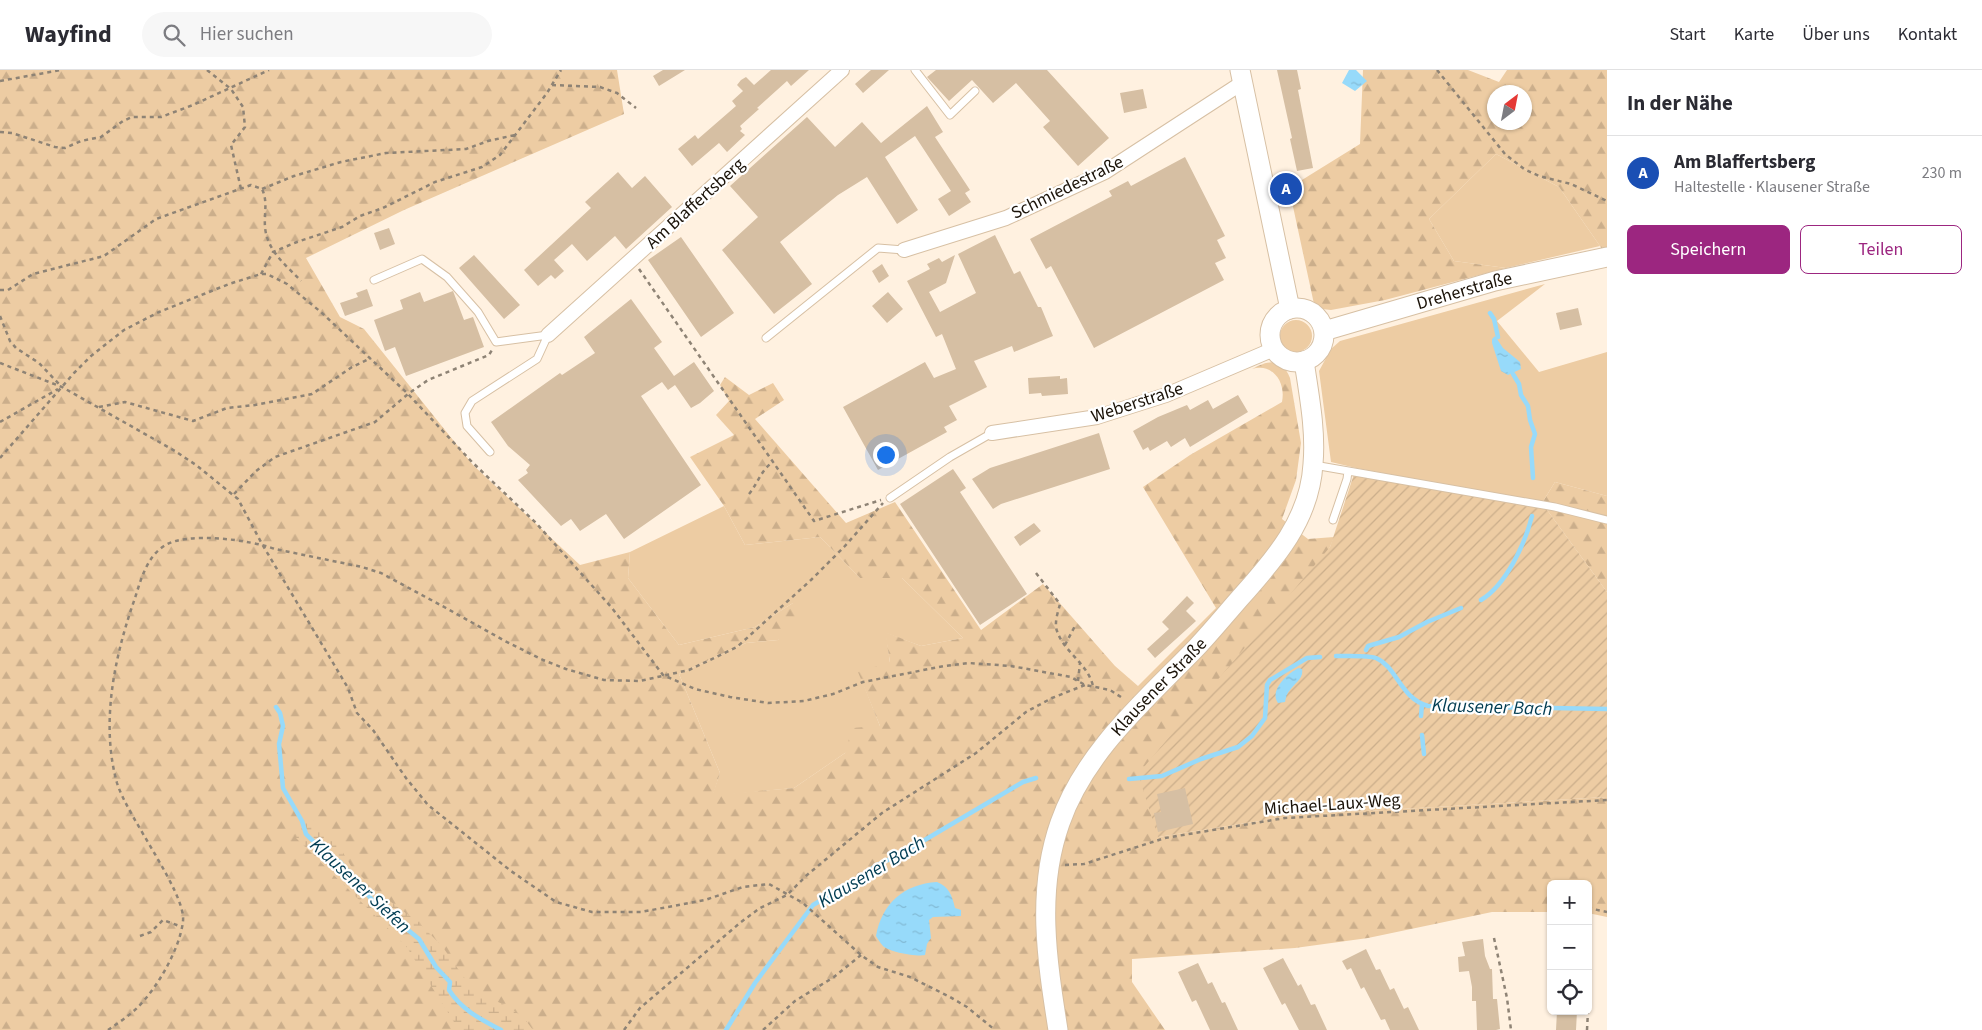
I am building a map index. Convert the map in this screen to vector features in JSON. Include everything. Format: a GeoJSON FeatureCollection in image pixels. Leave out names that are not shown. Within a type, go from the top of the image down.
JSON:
{"type":"FeatureCollection","features":[{"type":"Feature","properties":{"kind":"main road"},"geometry":{"type":"LineString","coordinates":[[1241,77],[1290,309]]}},
{"type":"Feature","properties":{"kind":"main road","name":"Dreherstraße"},"geometry":{"type":"LineString","coordinates":[[1324,331],[1495,281],[1607,257]]}},
{"type":"Feature","properties":{"kind":"main road"},"geometry":{"type":"LineString","coordinates":[[1290,309],[1308,310],[1321,322],[1324,331],[1322,347],[1304,362],[1287,360],[1274,349],[1272,343],[1271,329],[1278,316],[1290,309]]}},
{"type":"Feature","properties":{"kind":"main road","name":"Klausener Straße"},"geometry":{"type":"LineString","coordinates":[[1058,1030],[1044,904],[1049,865],[1060,822],[1078,785],[1107,741],[1136,708],[1198,646],[1273,562],[1298,521],[1307,497],[1314,465],[1311,408],[1304,362]]}},
{"type":"Feature","properties":{"kind":"street","name":"Am Blaffertsberg"},"geometry":{"type":"LineString","coordinates":[[548,336],[842,70]]}},
{"type":"Feature","properties":{"kind":"street","name":"Schmiedestraße"},"geometry":{"type":"LineString","coordinates":[[904,250],[1006,218],[1105,172],[1241,77]]}},
{"type":"Feature","properties":{"kind":"street","name":"Weberstraße"},"geometry":{"type":"LineString","coordinates":[[992,433],[1097,418],[1166,395],[1274,349]]}},
{"type":"Feature","properties":{"kind":"lane"},"geometry":{"type":"LineString","coordinates":[[915,70],[950,115],[975,91]]}},
{"type":"Feature","properties":{"kind":"lane"},"geometry":{"type":"LineString","coordinates":[[766,338],[878,248],[904,250]]}},
{"type":"Feature","properties":{"kind":"lane"},"geometry":{"type":"LineString","coordinates":[[374,280],[422,259],[447,277],[478,312],[496,342],[548,336]]}},
{"type":"Feature","properties":{"kind":"lane"},"geometry":{"type":"LineString","coordinates":[[490,452],[466,426],[465,413],[472,401],[537,359],[548,336]]}},
{"type":"Feature","properties":{"kind":"lane"},"geometry":{"type":"LineString","coordinates":[[890,498],[950,457],[992,433]]}},
{"type":"Feature","properties":{"kind":"lane"},"geometry":{"type":"LineString","coordinates":[[1314,465],[1555,507],[1607,520]]}},
{"type":"Feature","properties":{"kind":"lane"},"geometry":{"type":"LineString","coordinates":[[1333,520],[1348,471]]}},
{"type":"Feature","properties":{"kind":"path"},"geometry":{"type":"LineString","coordinates":[[0,81],[61,70]]}},
{"type":"Feature","properties":{"kind":"path"},"geometry":{"type":"LineString","coordinates":[[207,70],[231,89],[243,107],[245,127],[231,145],[241,189]]}},
{"type":"Feature","properties":{"kind":"path"},"geometry":{"type":"LineString","coordinates":[[0,132],[12,133],[55,147],[65,148],[81,141],[101,137],[123,121],[132,118],[161,117],[231,89],[269,70]]}},
{"type":"Feature","properties":{"kind":"path"},"geometry":{"type":"LineString","coordinates":[[261,274],[273,252],[342,227],[360,216],[383,208],[435,182],[482,168],[500,155],[561,70]]}},
{"type":"Feature","properties":{"kind":"path"},"geometry":{"type":"LineString","coordinates":[[1437,70],[1505,154],[1524,169],[1539,176],[1572,184],[1607,201]]}},
{"type":"Feature","properties":{"kind":"path"},"geometry":{"type":"LineString","coordinates":[[552,85],[600,87],[617,92],[636,108]]}},
{"type":"Feature","properties":{"kind":"path"},"geometry":{"type":"LineString","coordinates":[[0,290],[8,290],[33,274],[104,256],[156,219],[251,185],[262,189],[294,176],[341,162],[386,153],[466,149],[488,141],[516,135]]}},
{"type":"Feature","properties":{"kind":"path"},"geometry":{"type":"LineString","coordinates":[[262,189],[266,197],[265,228],[268,244],[273,252],[301,281]]}},
{"type":"Feature","properties":{"kind":"path"},"geometry":{"type":"LineString","coordinates":[[632,259],[814,521],[890,498]]}},
{"type":"Feature","properties":{"kind":"path"},"geometry":{"type":"LineString","coordinates":[[0,458],[91,356],[124,330],[160,312],[229,284],[261,274],[273,276],[287,284],[322,313],[371,358],[472,462],[536,523],[612,608],[663,675],[704,691],[768,703],[804,701],[832,694],[863,682],[944,666],[970,663],[1011,666],[1071,677],[1085,684],[1110,690],[1136,708]]}},
{"type":"Feature","properties":{"kind":"path"},"geometry":{"type":"LineString","coordinates":[[0,316],[10,340],[16,348],[38,363],[62,387]]}},
{"type":"Feature","properties":{"kind":"path"},"geometry":{"type":"LineString","coordinates":[[234,494],[256,471],[275,457],[374,422],[428,380],[485,357]]}},
{"type":"Feature","properties":{"kind":"path"},"geometry":{"type":"LineString","coordinates":[[99,407],[125,402],[193,421],[227,408],[255,405],[312,394],[352,366],[371,358]]}},
{"type":"Feature","properties":{"kind":"path"},"geometry":{"type":"LineString","coordinates":[[0,363],[62,387],[99,407],[175,451],[234,494],[348,688],[357,713],[373,730],[406,778],[428,805],[512,871],[556,902],[592,912],[641,912],[706,900],[753,885],[769,884],[803,902],[861,955],[878,967],[910,977],[950,997],[995,1030]]}},
{"type":"Feature","properties":{"kind":"path"},"geometry":{"type":"LineString","coordinates":[[0,422],[62,387]]}},
{"type":"Feature","properties":{"kind":"path"},"geometry":{"type":"LineString","coordinates":[[749,494],[765,468],[773,462]]}},
{"type":"Feature","properties":{"kind":"path"},"geometry":{"type":"LineString","coordinates":[[108,1030],[137,1008],[151,992],[172,956],[182,927],[183,908],[127,808],[117,782],[111,746],[111,719],[117,656],[131,610],[149,562],[164,546],[172,542],[217,538],[262,544],[275,549],[362,567],[380,573],[543,660],[604,680],[627,682],[689,670],[737,647],[811,580],[844,547],[876,510],[890,498]]}},
{"type":"Feature","properties":{"kind":"path"},"geometry":{"type":"LineString","coordinates":[[1036,573],[1060,604],[1056,630],[1091,679],[1093,686]]}},
{"type":"Feature","properties":{"kind":"path"},"geometry":{"type":"LineString","coordinates":[[1065,645],[1076,624]]}},
{"type":"Feature","properties":{"kind":"path"},"geometry":{"type":"LineString","coordinates":[[1078,680],[1080,663]]}},
{"type":"Feature","properties":{"kind":"path"},"geometry":{"type":"LineString","coordinates":[[624,1030],[640,1008],[741,922],[760,908],[787,895],[807,875],[882,813],[976,753],[1026,712],[1052,698],[1085,684]]}},
{"type":"Feature","properties":{"kind":"path","name":"Michael-Laux-Weg"},"geometry":{"type":"LineString","coordinates":[[1064,865],[1084,864],[1165,838],[1285,818],[1607,800]]}},
{"type":"Feature","properties":{"kind":"path"},"geometry":{"type":"LineString","coordinates":[[1592,909],[1607,912]]}},
{"type":"Feature","properties":{"kind":"path"},"geometry":{"type":"LineString","coordinates":[[140,936],[151,932],[163,920],[182,927]]}},
{"type":"Feature","properties":{"kind":"path"},"geometry":{"type":"LineString","coordinates":[[1494,938],[1507,998],[1511,1030]]}},
{"type":"Feature","properties":{"kind":"path"},"geometry":{"type":"LineString","coordinates":[[763,1030],[795,1001],[834,977],[861,955]]}},
{"type":"Feature","properties":{"kind":"path"},"geometry":{"type":"LineString","coordinates":[[1587,1030],[1588,1015]]}},
{"type":"Feature","properties":{"kind":"green space"},"geometry":{"type":"Polygon","coordinates":[[[0,70],[617,70],[624,114],[404,210],[306,258],[340,317],[364,329],[473,465],[580,565],[630,552],[628,578],[679,645],[755,627],[793,603],[803,611],[778,640],[746,643],[679,674],[720,773],[713,795],[794,788],[845,753],[852,728],[880,726],[858,672],[890,662],[885,632],[921,646],[963,638],[902,578],[860,578],[820,537],[745,545],[724,506],[690,457],[734,435],[716,415],[729,401],[720,385],[725,377],[749,395],[773,383],[784,400],[755,419],[846,523],[895,502],[981,630],[1043,584],[1115,666],[1138,686],[1216,608],[1143,487],[1190,455],[1282,402],[1282,388],[1276,376],[1266,369],[1252,369],[1269,362],[1274,362],[1283,366],[1290,378],[1301,443],[1296,480],[1282,519],[1308,539],[1334,537],[1330,547],[1158,837],[1297,815],[1607,797],[1607,917],[1592,914],[1592,880],[1547,880],[1547,912],[1492,912],[1368,938],[1295,948],[1132,959],[1132,982],[1165,1030],[0,1030],[0,70]]]}},
{"type":"Feature","properties":{"kind":"green space"},"geometry":{"type":"Polygon","coordinates":[[[1363,70],[1468,70],[1499,82],[1507,70],[1607,70],[1607,259],[1559,187],[1496,154],[1429,219],[1454,261],[1506,268],[1385,300],[1331,310],[1322,309],[1314,304],[1289,188],[1360,144],[1363,70]]]}},
{"type":"Feature","properties":{"kind":"green space"},"geometry":{"type":"Polygon","coordinates":[[[1496,154],[1559,187],[1600,246],[1506,268],[1454,261],[1429,219],[1496,154]]]}},
{"type":"Feature","properties":{"kind":"green space"},"geometry":{"type":"Polygon","coordinates":[[[1545,284],[1497,321],[1539,372],[1607,352],[1607,496],[1555,482],[1542,503],[1331,462],[1319,371],[1331,349],[1340,341],[1545,284]]]}},
{"type":"Feature","properties":{"kind":"green space"},"geometry":{"type":"Polygon","coordinates":[[[1296,320],[1302,321],[1307,325],[1311,330],[1311,342],[1307,347],[1302,351],[1296,352],[1290,351],[1285,347],[1281,342],[1280,336],[1281,330],[1285,325],[1290,321],[1296,320]]]}},
{"type":"Feature","properties":{"kind":"green space"},"geometry":{"type":"Polygon","coordinates":[[[1356,468],[1542,503],[1607,592],[1607,797],[1297,815],[1158,837],[1138,774],[1330,547],[1356,468]]]}},
{"type":"Feature","properties":{"kind":"green space"},"geometry":{"type":"Polygon","coordinates":[[[1555,482],[1607,496],[1607,592],[1542,503],[1555,482]]]}},
{"type":"Feature","properties":{"kind":"green space"},"geometry":{"type":"Polygon","coordinates":[[[724,506],[745,545],[820,537],[860,578],[902,578],[963,638],[921,646],[886,633],[890,663],[859,673],[880,726],[794,788],[712,796],[720,773],[679,674],[746,643],[778,640],[793,603],[755,627],[679,645],[628,578],[630,552],[724,506]]]}},
{"type":"Feature","properties":{"kind":"green space"},"geometry":{"type":"Polygon","coordinates":[[[310,814],[315,824],[339,846],[351,866],[375,890],[419,923],[442,946],[468,983],[483,995],[509,1007],[524,1018],[533,1030],[459,1030],[406,946],[296,838],[310,814]]]}},
{"type":"Feature","properties":{"kind":"water"},"geometry":{"type":"Polygon","coordinates":[[[1349,70],[1356,70],[1367,81],[1355,91],[1342,83],[1349,70]]]}},
{"type":"Feature","properties":{"kind":"water"},"geometry":{"type":"Polygon","coordinates":[[[1495,336],[1503,348],[1520,362],[1521,369],[1508,375],[1501,371],[1492,343],[1492,339],[1495,336]]]}},
{"type":"Feature","properties":{"kind":"water"},"geometry":{"type":"Polygon","coordinates":[[[1299,668],[1302,669],[1300,678],[1288,692],[1285,702],[1278,703],[1276,693],[1281,683],[1289,674],[1299,668]]]}},
{"type":"Feature","properties":{"kind":"water"},"geometry":{"type":"Polygon","coordinates":[[[937,882],[949,892],[955,908],[961,910],[961,916],[933,917],[929,920],[931,938],[927,944],[925,955],[903,954],[883,946],[876,936],[883,914],[889,905],[905,891],[937,882]]]}},
{"type":"Feature","properties":{"kind":"building"},"geometry":{"type":"Polygon","coordinates":[[[663,70],[685,70],[659,86],[653,76],[663,70]]]}},
{"type":"Feature","properties":{"kind":"building"},"geometry":{"type":"Polygon","coordinates":[[[771,70],[809,70],[791,86],[787,81],[757,108],[759,109],[740,126],[742,129],[740,131],[745,135],[727,152],[719,143],[692,166],[678,149],[695,135],[698,139],[736,106],[732,101],[743,91],[737,85],[741,80],[746,77],[754,85],[771,70]]]}},
{"type":"Feature","properties":{"kind":"building"},"geometry":{"type":"Polygon","coordinates":[[[871,70],[889,70],[863,93],[855,84],[871,70]]]}},
{"type":"Feature","properties":{"kind":"building"},"geometry":{"type":"Polygon","coordinates":[[[936,70],[1047,70],[1109,138],[1078,166],[1043,127],[1050,121],[1016,83],[993,103],[972,80],[949,101],[927,77],[936,70]]]}},
{"type":"Feature","properties":{"kind":"building"},"geometry":{"type":"Polygon","coordinates":[[[1277,70],[1297,70],[1301,89],[1298,90],[1313,168],[1297,171],[1290,139],[1292,138],[1277,70]]]}},
{"type":"Feature","properties":{"kind":"building"},"geometry":{"type":"Polygon","coordinates":[[[1143,89],[1147,108],[1124,113],[1120,93],[1143,89]]]}},
{"type":"Feature","properties":{"kind":"building"},"geometry":{"type":"Polygon","coordinates":[[[927,106],[943,132],[935,137],[970,190],[965,193],[971,202],[949,216],[938,199],[951,191],[915,136],[885,157],[918,210],[897,224],[867,177],[838,195],[780,242],[812,284],[774,314],[722,250],[758,217],[730,186],[807,117],[835,147],[862,122],[881,143],[927,106]]]}},
{"type":"Feature","properties":{"kind":"building"},"geometry":{"type":"Polygon","coordinates":[[[1185,157],[1225,236],[1217,240],[1226,258],[1215,263],[1224,280],[1094,348],[1051,266],[1046,269],[1030,239],[1112,196],[1109,191],[1128,181],[1131,186],[1185,157]]]}},
{"type":"Feature","properties":{"kind":"building"},"geometry":{"type":"Polygon","coordinates":[[[618,172],[632,188],[645,176],[672,207],[626,249],[615,236],[587,261],[572,244],[554,260],[564,271],[555,279],[551,275],[538,286],[524,270],[591,208],[585,202],[618,172]]]}},
{"type":"Feature","properties":{"kind":"building"},"geometry":{"type":"Polygon","coordinates":[[[389,228],[395,244],[380,250],[374,233],[389,228]]]}},
{"type":"Feature","properties":{"kind":"building"},"geometry":{"type":"Polygon","coordinates":[[[995,235],[1014,274],[1020,271],[1038,307],[1041,307],[1053,336],[1014,352],[1012,346],[974,361],[987,387],[949,406],[957,420],[944,427],[947,432],[878,470],[843,407],[925,362],[934,378],[956,369],[942,334],[936,337],[907,281],[930,269],[927,264],[939,258],[942,262],[955,255],[946,283],[929,292],[940,312],[976,293],[958,254],[995,235]]]}},
{"type":"Feature","properties":{"kind":"building"},"geometry":{"type":"Polygon","coordinates":[[[681,237],[734,313],[701,337],[648,260],[681,237]]]}},
{"type":"Feature","properties":{"kind":"building"},"geometry":{"type":"Polygon","coordinates":[[[474,255],[520,305],[504,319],[459,268],[474,255]]]}},
{"type":"Feature","properties":{"kind":"building"},"geometry":{"type":"Polygon","coordinates":[[[882,264],[889,276],[879,283],[872,271],[882,264]]]}},
{"type":"Feature","properties":{"kind":"building"},"geometry":{"type":"Polygon","coordinates":[[[367,289],[373,306],[345,316],[340,303],[358,297],[356,293],[367,289]]]}},
{"type":"Feature","properties":{"kind":"building"},"geometry":{"type":"Polygon","coordinates":[[[453,291],[464,320],[473,317],[484,347],[406,376],[395,347],[385,351],[374,320],[403,309],[400,300],[420,292],[424,302],[453,291]]]}},
{"type":"Feature","properties":{"kind":"building"},"geometry":{"type":"Polygon","coordinates":[[[888,292],[903,309],[887,323],[872,306],[888,292]]]}},
{"type":"Feature","properties":{"kind":"building"},"geometry":{"type":"Polygon","coordinates":[[[631,299],[662,342],[654,348],[674,376],[694,362],[714,391],[691,408],[675,385],[668,390],[662,382],[641,396],[701,485],[624,539],[606,514],[580,531],[571,519],[561,526],[518,480],[528,473],[526,470],[530,465],[508,446],[491,422],[560,373],[562,375],[595,353],[584,337],[631,299]]]}},
{"type":"Feature","properties":{"kind":"building"},"geometry":{"type":"Polygon","coordinates":[[[1578,308],[1582,325],[1560,330],[1556,313],[1578,308]]]}},
{"type":"Feature","properties":{"kind":"building"},"geometry":{"type":"Polygon","coordinates":[[[1060,376],[1060,379],[1067,378],[1068,394],[1042,396],[1041,393],[1029,394],[1028,378],[1060,376]]]}},
{"type":"Feature","properties":{"kind":"building"},"geometry":{"type":"Polygon","coordinates":[[[1238,395],[1248,412],[1190,447],[1185,438],[1171,447],[1167,441],[1150,451],[1148,447],[1143,450],[1133,431],[1158,417],[1187,405],[1190,410],[1208,400],[1213,409],[1238,395]]]}},
{"type":"Feature","properties":{"kind":"building"},"geometry":{"type":"Polygon","coordinates":[[[1099,433],[1110,469],[1001,504],[993,509],[972,479],[990,468],[1099,433]]]}},
{"type":"Feature","properties":{"kind":"building"},"geometry":{"type":"Polygon","coordinates":[[[953,469],[966,488],[960,492],[1027,594],[980,625],[900,504],[953,469]]]}},
{"type":"Feature","properties":{"kind":"building"},"geometry":{"type":"Polygon","coordinates":[[[1034,523],[1041,531],[1020,546],[1014,537],[1034,523]]]}},
{"type":"Feature","properties":{"kind":"building"},"geometry":{"type":"Polygon","coordinates":[[[1187,596],[1194,603],[1186,611],[1196,621],[1155,658],[1147,649],[1169,629],[1162,622],[1187,596]]]}},
{"type":"Feature","properties":{"kind":"building"},"geometry":{"type":"Polygon","coordinates":[[[1185,788],[1193,824],[1158,832],[1154,813],[1161,812],[1157,794],[1185,788]]]}},
{"type":"Feature","properties":{"kind":"building"},"geometry":{"type":"Polygon","coordinates":[[[1483,939],[1485,956],[1490,969],[1492,969],[1493,999],[1497,999],[1500,1029],[1496,1030],[1477,1030],[1476,1001],[1472,1001],[1469,971],[1459,972],[1458,957],[1465,956],[1462,942],[1483,939]]]}},
{"type":"Feature","properties":{"kind":"building"},"geometry":{"type":"Polygon","coordinates":[[[1366,949],[1376,970],[1380,969],[1390,990],[1394,988],[1404,1009],[1408,1007],[1419,1030],[1390,1030],[1385,1019],[1381,1020],[1364,987],[1361,989],[1351,968],[1347,970],[1342,961],[1366,949]]]}},
{"type":"Feature","properties":{"kind":"building"},"geometry":{"type":"Polygon","coordinates":[[[1283,958],[1298,986],[1301,984],[1311,1005],[1315,1004],[1327,1030],[1299,1030],[1285,1003],[1282,1005],[1263,968],[1283,958]]]}},
{"type":"Feature","properties":{"kind":"building"},"geometry":{"type":"Polygon","coordinates":[[[1198,963],[1208,984],[1212,982],[1222,1003],[1225,1002],[1238,1030],[1210,1030],[1196,1000],[1192,1002],[1178,972],[1198,963]]]}},
{"type":"Feature","properties":{"kind":"building"},"geometry":{"type":"Polygon","coordinates":[[[1557,1015],[1577,1015],[1576,1030],[1556,1030],[1557,1015]]]}},
{"type":"Feature","properties":{"kind":"waterway"},"geometry":{"type":"LineString","coordinates":[[1490,313],[1494,319],[1498,337]]}},
{"type":"Feature","properties":{"kind":"waterway"},"geometry":{"type":"LineString","coordinates":[[1513,374],[1519,384],[1521,395],[1528,406],[1535,434],[1531,447],[1533,478]]}},
{"type":"Feature","properties":{"kind":"waterway"},"geometry":{"type":"LineString","coordinates":[[1481,600],[1499,584],[1513,563],[1525,539],[1532,516]]}},
{"type":"Feature","properties":{"kind":"waterway"},"geometry":{"type":"LineString","coordinates":[[1366,650],[1368,646],[1399,637],[1427,622],[1461,608]]}},
{"type":"Feature","properties":{"kind":"waterway","name":"Klausener Bach"},"geometry":{"type":"LineString","coordinates":[[1336,656],[1376,658],[1389,668],[1411,696],[1428,706],[1607,709]]}},
{"type":"Feature","properties":{"kind":"waterway","name":"Klausener Bach"},"geometry":{"type":"LineString","coordinates":[[1129,779],[1162,776],[1201,759],[1238,747],[1252,736],[1265,718],[1267,685],[1270,680],[1307,658],[1320,657]]}},
{"type":"Feature","properties":{"kind":"waterway"},"geometry":{"type":"LineString","coordinates":[[1421,716],[1422,704]]}},
{"type":"Feature","properties":{"kind":"waterway","name":"Klausener Siefen"},"geometry":{"type":"LineString","coordinates":[[276,707],[280,713],[283,726],[279,744],[283,788],[302,821],[306,834],[321,849],[327,851],[331,857],[340,862],[374,902],[419,939],[436,967],[450,982],[449,990],[454,997],[466,1009],[501,1030]]}},
{"type":"Feature","properties":{"kind":"waterway"},"geometry":{"type":"LineString","coordinates":[[1422,735],[1424,754]]}},
{"type":"Feature","properties":{"kind":"waterway","name":"Klausener Bach"},"geometry":{"type":"LineString","coordinates":[[726,1030],[755,983],[813,905],[877,865],[901,854],[1023,782],[1036,778]]}},
{"type":"Feature","properties":{"kind":"place","name":"Am Blaffertsberg"},"geometry":{"type":"Point","coordinates":[1286,189]}}]}
